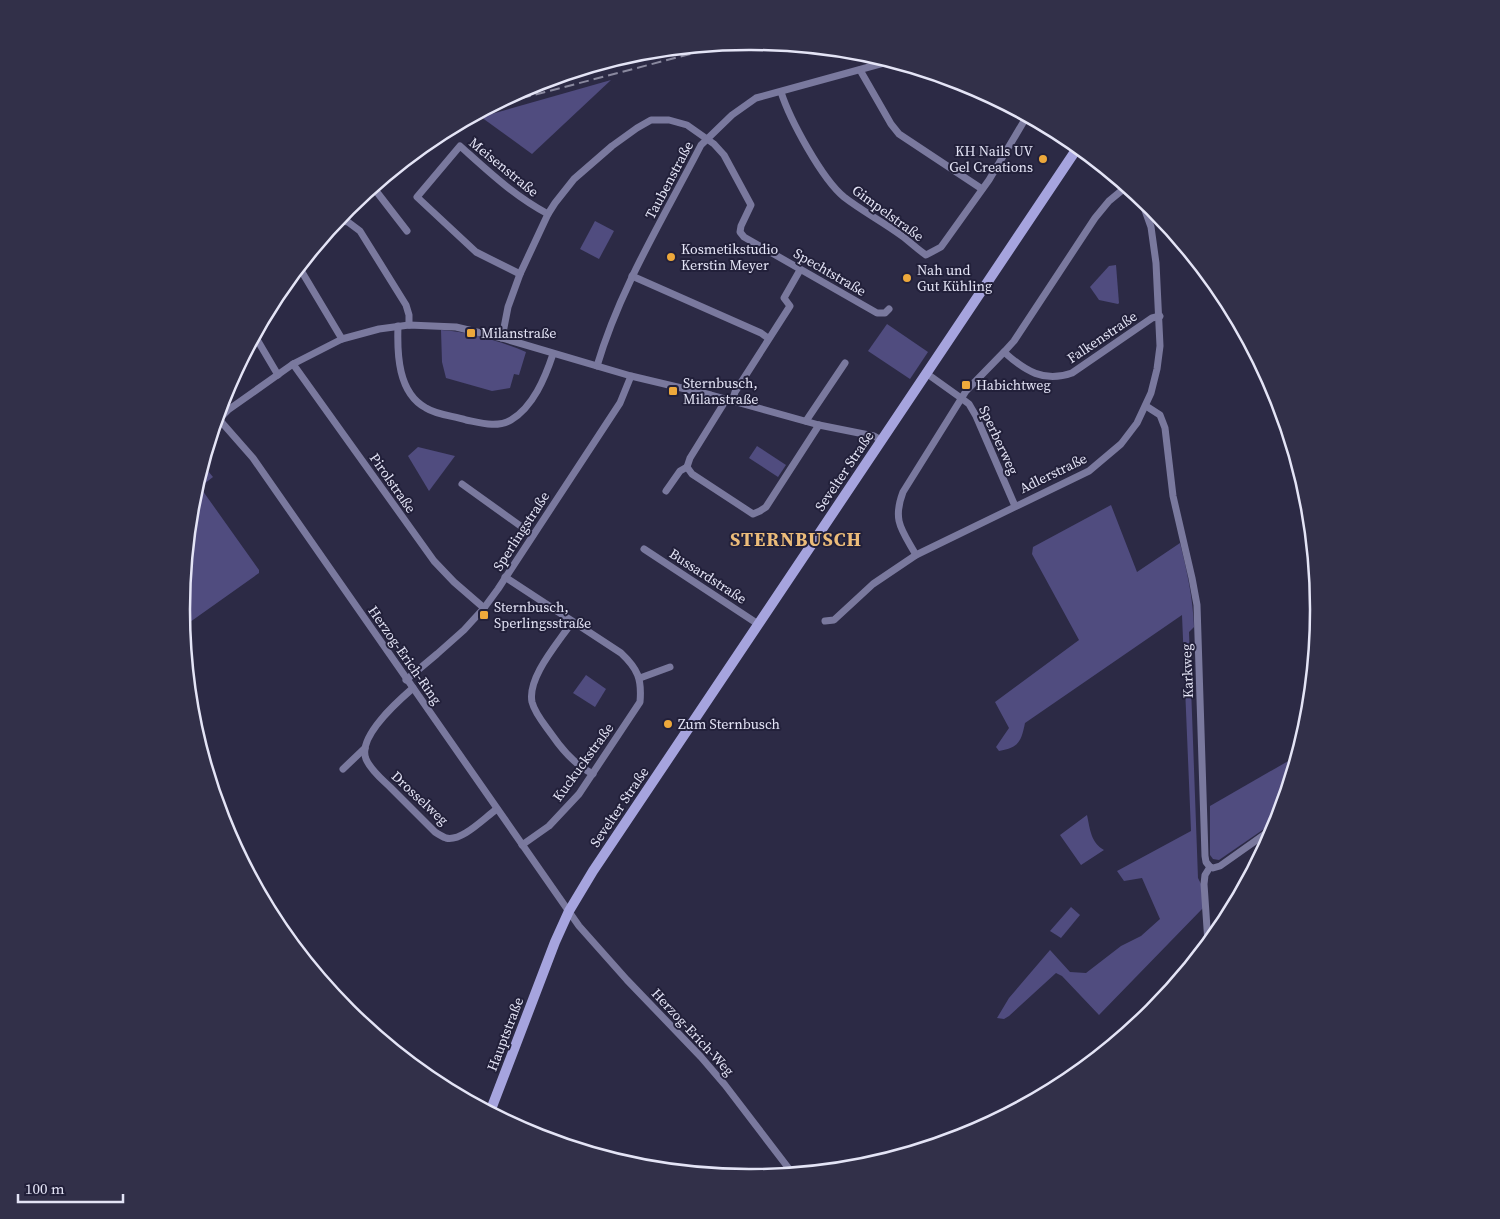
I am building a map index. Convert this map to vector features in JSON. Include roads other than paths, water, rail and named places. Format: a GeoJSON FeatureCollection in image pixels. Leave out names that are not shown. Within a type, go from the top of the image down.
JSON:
{"type":"FeatureCollection","features":[{"type":"Feature","properties":{"kind":"street","name":"Taubenstraße"},"geometry":{"type":"LineString","coordinates":[[597,366],[606,334],[632,276],[701,145],[707,138],[732,115],[756,98],[768,93],[781,92],[877,65]]}},
{"type":"Feature","properties":{"kind":"street"},"geometry":{"type":"LineString","coordinates":[[860,70],[891,124],[899,134],[982,189]]}},
{"type":"Feature","properties":{"kind":"street","name":"Gimpelstraße"},"geometry":{"type":"LineString","coordinates":[[781,92],[788,112],[824,174],[843,196],[902,236],[926,255],[940,247],[982,189],[1024,122]]}},
{"type":"Feature","properties":{"kind":"street"},"geometry":{"type":"LineString","coordinates":[[502,338],[508,307],[520,274],[548,214],[574,179],[612,146],[651,120],[669,120],[687,125],[707,138]]}},
{"type":"Feature","properties":{"kind":"street","name":"Spechtstraße"},"geometry":{"type":"LineString","coordinates":[[707,138],[724,155],[751,205],[740,226],[740,232],[744,237],[877,314],[888,309]]}},
{"type":"Feature","properties":{"kind":"street","name":"Meisenstraße"},"geometry":{"type":"LineString","coordinates":[[520,274],[476,252],[417,197],[460,146],[505,187],[548,214]]}},
{"type":"Feature","properties":{"kind":"street","name":"Sevelter Straße"},"geometry":{"type":"LineString","coordinates":[[545,966],[569,911],[593,871],[1074,153]]}},
{"type":"Feature","properties":{"kind":"street"},"geometry":{"type":"LineString","coordinates":[[916,555],[900,526],[898,516],[898,504],[904,492],[966,391],[1004,352],[1095,218],[1121,191]]}},
{"type":"Feature","properties":{"kind":"street"},"geometry":{"type":"LineString","coordinates":[[377,192],[407,231]]}},
{"type":"Feature","properties":{"kind":"street","name":"Adlerstraße"},"geometry":{"type":"LineString","coordinates":[[826,621],[834,620],[873,584],[916,555],[1014,506],[1076,478],[1100,463],[1121,444],[1137,423],[1146,406],[1157,369],[1160,346],[1156,263],[1151,227],[1147,215]]}},
{"type":"Feature","properties":{"kind":"street"},"geometry":{"type":"LineString","coordinates":[[347,222],[360,231],[406,305],[409,325]]}},
{"type":"Feature","properties":{"kind":"street"},"geometry":{"type":"LineString","coordinates":[[666,491],[680,471],[687,467],[690,458],[790,306],[784,298],[800,270]]}},
{"type":"Feature","properties":{"kind":"street"},"geometry":{"type":"LineString","coordinates":[[303,273],[342,338]]}},
{"type":"Feature","properties":{"kind":"street"},"geometry":{"type":"LineString","coordinates":[[632,276],[761,333],[768,338]]}},
{"type":"Feature","properties":{"kind":"street","name":"Falkenstraße"},"geometry":{"type":"LineString","coordinates":[[1004,352],[1031,371],[1047,378],[1062,377],[1072,373],[1152,318],[1160,316]]}},
{"type":"Feature","properties":{"kind":"street"},"geometry":{"type":"LineString","coordinates":[[398,326],[397,344],[402,378],[409,393],[426,408],[479,423],[495,425],[509,421],[522,412],[538,390],[548,371],[553,354]]}},
{"type":"Feature","properties":{"kind":"street"},"geometry":{"type":"LineString","coordinates":[[227,411],[293,364],[342,338],[398,326],[456,327],[502,338],[631,376],[806,422],[874,436],[881,440]]}},
{"type":"Feature","properties":{"kind":"street"},"geometry":{"type":"LineString","coordinates":[[259,342],[278,375]]}},
{"type":"Feature","properties":{"kind":"street"},"geometry":{"type":"LineString","coordinates":[[806,422],[845,363]]}},
{"type":"Feature","properties":{"kind":"street","name":"Pirolstraße"},"geometry":{"type":"LineString","coordinates":[[293,364],[434,561],[454,582],[484,608]]}},
{"type":"Feature","properties":{"kind":"street","name":"Sperberweg"},"geometry":{"type":"LineString","coordinates":[[926,373],[969,404],[976,416],[1014,506]]}},
{"type":"Feature","properties":{"kind":"street","name":"Sperlingstraße"},"geometry":{"type":"LineString","coordinates":[[406,680],[438,654],[484,608],[620,403],[631,376]]}},
{"type":"Feature","properties":{"kind":"street","name":"Karkweg"},"geometry":{"type":"LineString","coordinates":[[1146,406],[1160,415],[1165,428],[1174,505],[1197,605],[1205,856],[1206,862],[1210,867],[1205,875],[1204,884],[1207,931]]}},
{"type":"Feature","properties":{"kind":"street","name":"Herzog-Erich-Ring"},"geometry":{"type":"LineString","coordinates":[[223,423],[254,458],[406,680],[569,911]]}},
{"type":"Feature","properties":{"kind":"street"},"geometry":{"type":"LineString","coordinates":[[687,467],[692,474],[753,514],[760,512],[766,507],[819,425]]}},
{"type":"Feature","properties":{"kind":"street"},"geometry":{"type":"LineString","coordinates":[[462,484],[533,535]]}},
{"type":"Feature","properties":{"kind":"street","name":"Bussardstraße"},"geometry":{"type":"LineString","coordinates":[[644,549],[758,624]]}},
{"type":"Feature","properties":{"kind":"street"},"geometry":{"type":"LineString","coordinates":[[505,577],[621,653],[633,664],[640,678],[670,667]]}},
{"type":"Feature","properties":{"kind":"street"},"geometry":{"type":"LineString","coordinates":[[572,622],[534,678],[532,702],[536,712],[560,747],[572,759],[593,774]]}},
{"type":"Feature","properties":{"kind":"street","name":"Kuckuckstraße"},"geometry":{"type":"LineString","coordinates":[[522,845],[549,826],[579,794],[640,702],[640,678]]}},
{"type":"Feature","properties":{"kind":"street"},"geometry":{"type":"LineString","coordinates":[[343,769],[365,748],[380,719],[413,688]]}},
{"type":"Feature","properties":{"kind":"street","name":"Drosselweg"},"geometry":{"type":"LineString","coordinates":[[365,748],[365,758],[375,772],[435,832],[447,838],[458,837],[497,809]]}},
{"type":"Feature","properties":{"kind":"street"},"geometry":{"type":"LineString","coordinates":[[1210,867],[1220,866],[1261,837]]}},
{"type":"Feature","properties":{"kind":"street","name":"Herzog-Erich-Weg"},"geometry":{"type":"LineString","coordinates":[[569,911],[579,926],[627,980],[702,1058],[788,1168]]}},
{"type":"Feature","properties":{"kind":"street","name":"Hauptstraße"},"geometry":{"type":"LineString","coordinates":[[492,1106],[545,966]]}},
{"type":"Feature","properties":{"kind":"railway"},"geometry":{"type":"LineString","coordinates":[[528,96],[693,53]]}},
{"type":"Feature","properties":{"kind":"place","name":"KH Nails UV Gel Creations"},"geometry":{"type":"Point","coordinates":[1043,159]}},
{"type":"Feature","properties":{"kind":"place","name":"Kosmetikstudio Kerstin Meyer"},"geometry":{"type":"Point","coordinates":[671,257]}},
{"type":"Feature","properties":{"kind":"place","name":"Nah und Gut Kühling"},"geometry":{"type":"Point","coordinates":[907,278]}},
{"type":"Feature","properties":{"kind":"place","name":"Milanstraße"},"geometry":{"type":"Point","coordinates":[471,333]}},
{"type":"Feature","properties":{"kind":"place","name":"Habichtweg"},"geometry":{"type":"Point","coordinates":[966,385]}},
{"type":"Feature","properties":{"kind":"place","name":"Sternbusch, Milanstraße"},"geometry":{"type":"Point","coordinates":[673,391]}},
{"type":"Feature","properties":{"kind":"place","name":"Sternbusch, Sperlingsstraße"},"geometry":{"type":"Point","coordinates":[484,615]}},
{"type":"Feature","properties":{"kind":"place","name":"Zum Sternbusch"},"geometry":{"type":"Point","coordinates":[668,724]}},
{"type":"Feature","properties":{"kind":"district","name":"STERNBUSCH"},"geometry":{"type":"Point","coordinates":[796,539]}}]}
